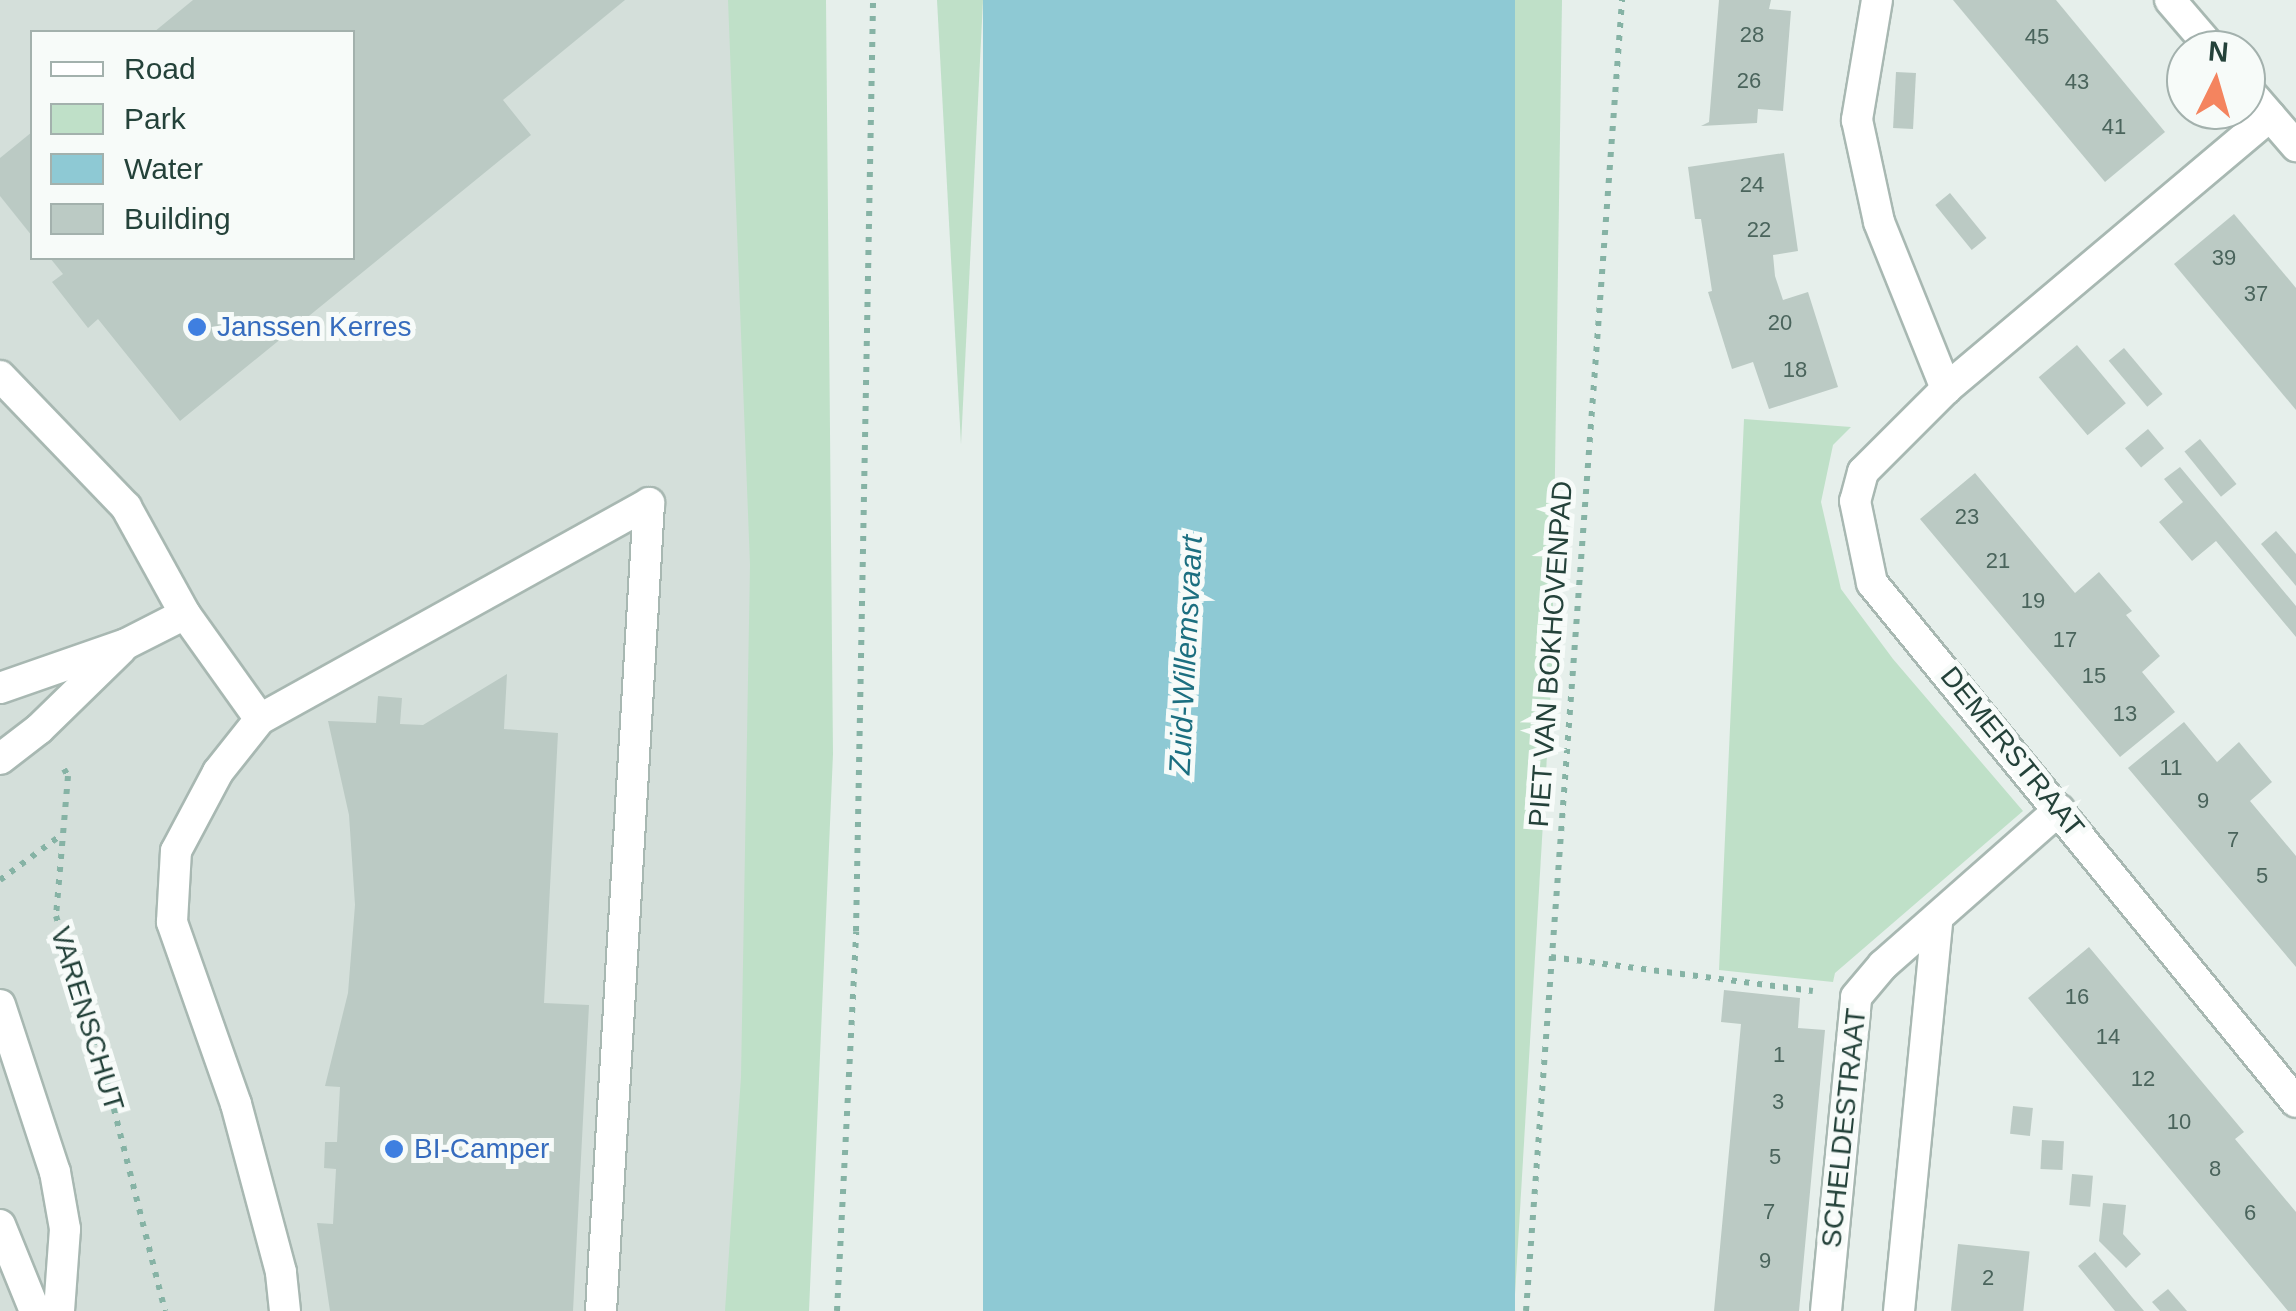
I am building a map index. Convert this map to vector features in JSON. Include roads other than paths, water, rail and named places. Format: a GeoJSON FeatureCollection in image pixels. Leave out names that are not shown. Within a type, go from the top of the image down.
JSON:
{"type":"FeatureCollection","features":[{"type":"Feature","properties":{"kind":"street"},"geometry":{"type":"LineString","coordinates":[[1877,0],[1856,120],[1879,222],[1946,389]]}},
{"type":"Feature","properties":{"kind":"street"},"geometry":{"type":"LineString","coordinates":[[2170,0],[2196,30]]}},
{"type":"Feature","properties":{"kind":"street"},"geometry":{"type":"LineString","coordinates":[[2266,111],[2296,146]]}},
{"type":"Feature","properties":{"kind":"street","name":"DEMERSTRAAT"},"geometry":{"type":"LineString","coordinates":[[2270,116],[1946,389],[1863,472],[1854,501],[1872,583],[2296,1102]]}},
{"type":"Feature","properties":{"kind":"street"},"geometry":{"type":"LineString","coordinates":[[0,376],[126,508],[186,614],[260,719]]}},
{"type":"Feature","properties":{"kind":"street"},"geometry":{"type":"LineString","coordinates":[[285,1311],[281,1272],[236,1104],[172,922],[176,851],[218,772],[260,719],[649,503],[601,1311]]}},
{"type":"Feature","properties":{"kind":"street"},"geometry":{"type":"LineString","coordinates":[[0,688],[126,644],[186,614]]}},
{"type":"Feature","properties":{"kind":"street"},"geometry":{"type":"LineString","coordinates":[[0,759],[39,730],[126,644]]}},
{"type":"Feature","properties":{"kind":"street","name":"SCHELDESTRAAT"},"geometry":{"type":"LineString","coordinates":[[1826,1311],[1856,997],[1883,965],[2059,810]]}},
{"type":"Feature","properties":{"kind":"street"},"geometry":{"type":"LineString","coordinates":[[1899,1311],[1937,920]]}},
{"type":"Feature","properties":{"kind":"street"},"geometry":{"type":"LineString","coordinates":[[0,1005],[55,1172],[64,1229],[59,1311]]}},
{"type":"Feature","properties":{"kind":"street"},"geometry":{"type":"LineString","coordinates":[[0,1225],[34,1311]]}},
{"type":"Feature","properties":{"kind":"water","name":"Zuid-Willemsvaart"},"geometry":{"type":"Polygon","coordinates":[[[983,0],[1515,0],[1515,1311],[983,1311],[983,0]]]}},
{"type":"Feature","properties":{"kind":"place","name":"Janssen Kerres"},"geometry":{"type":"Point","coordinates":[197,327]}},
{"type":"Feature","properties":{"kind":"place","name":"BI-Camper"},"geometry":{"type":"Point","coordinates":[394,1149]}}]}
